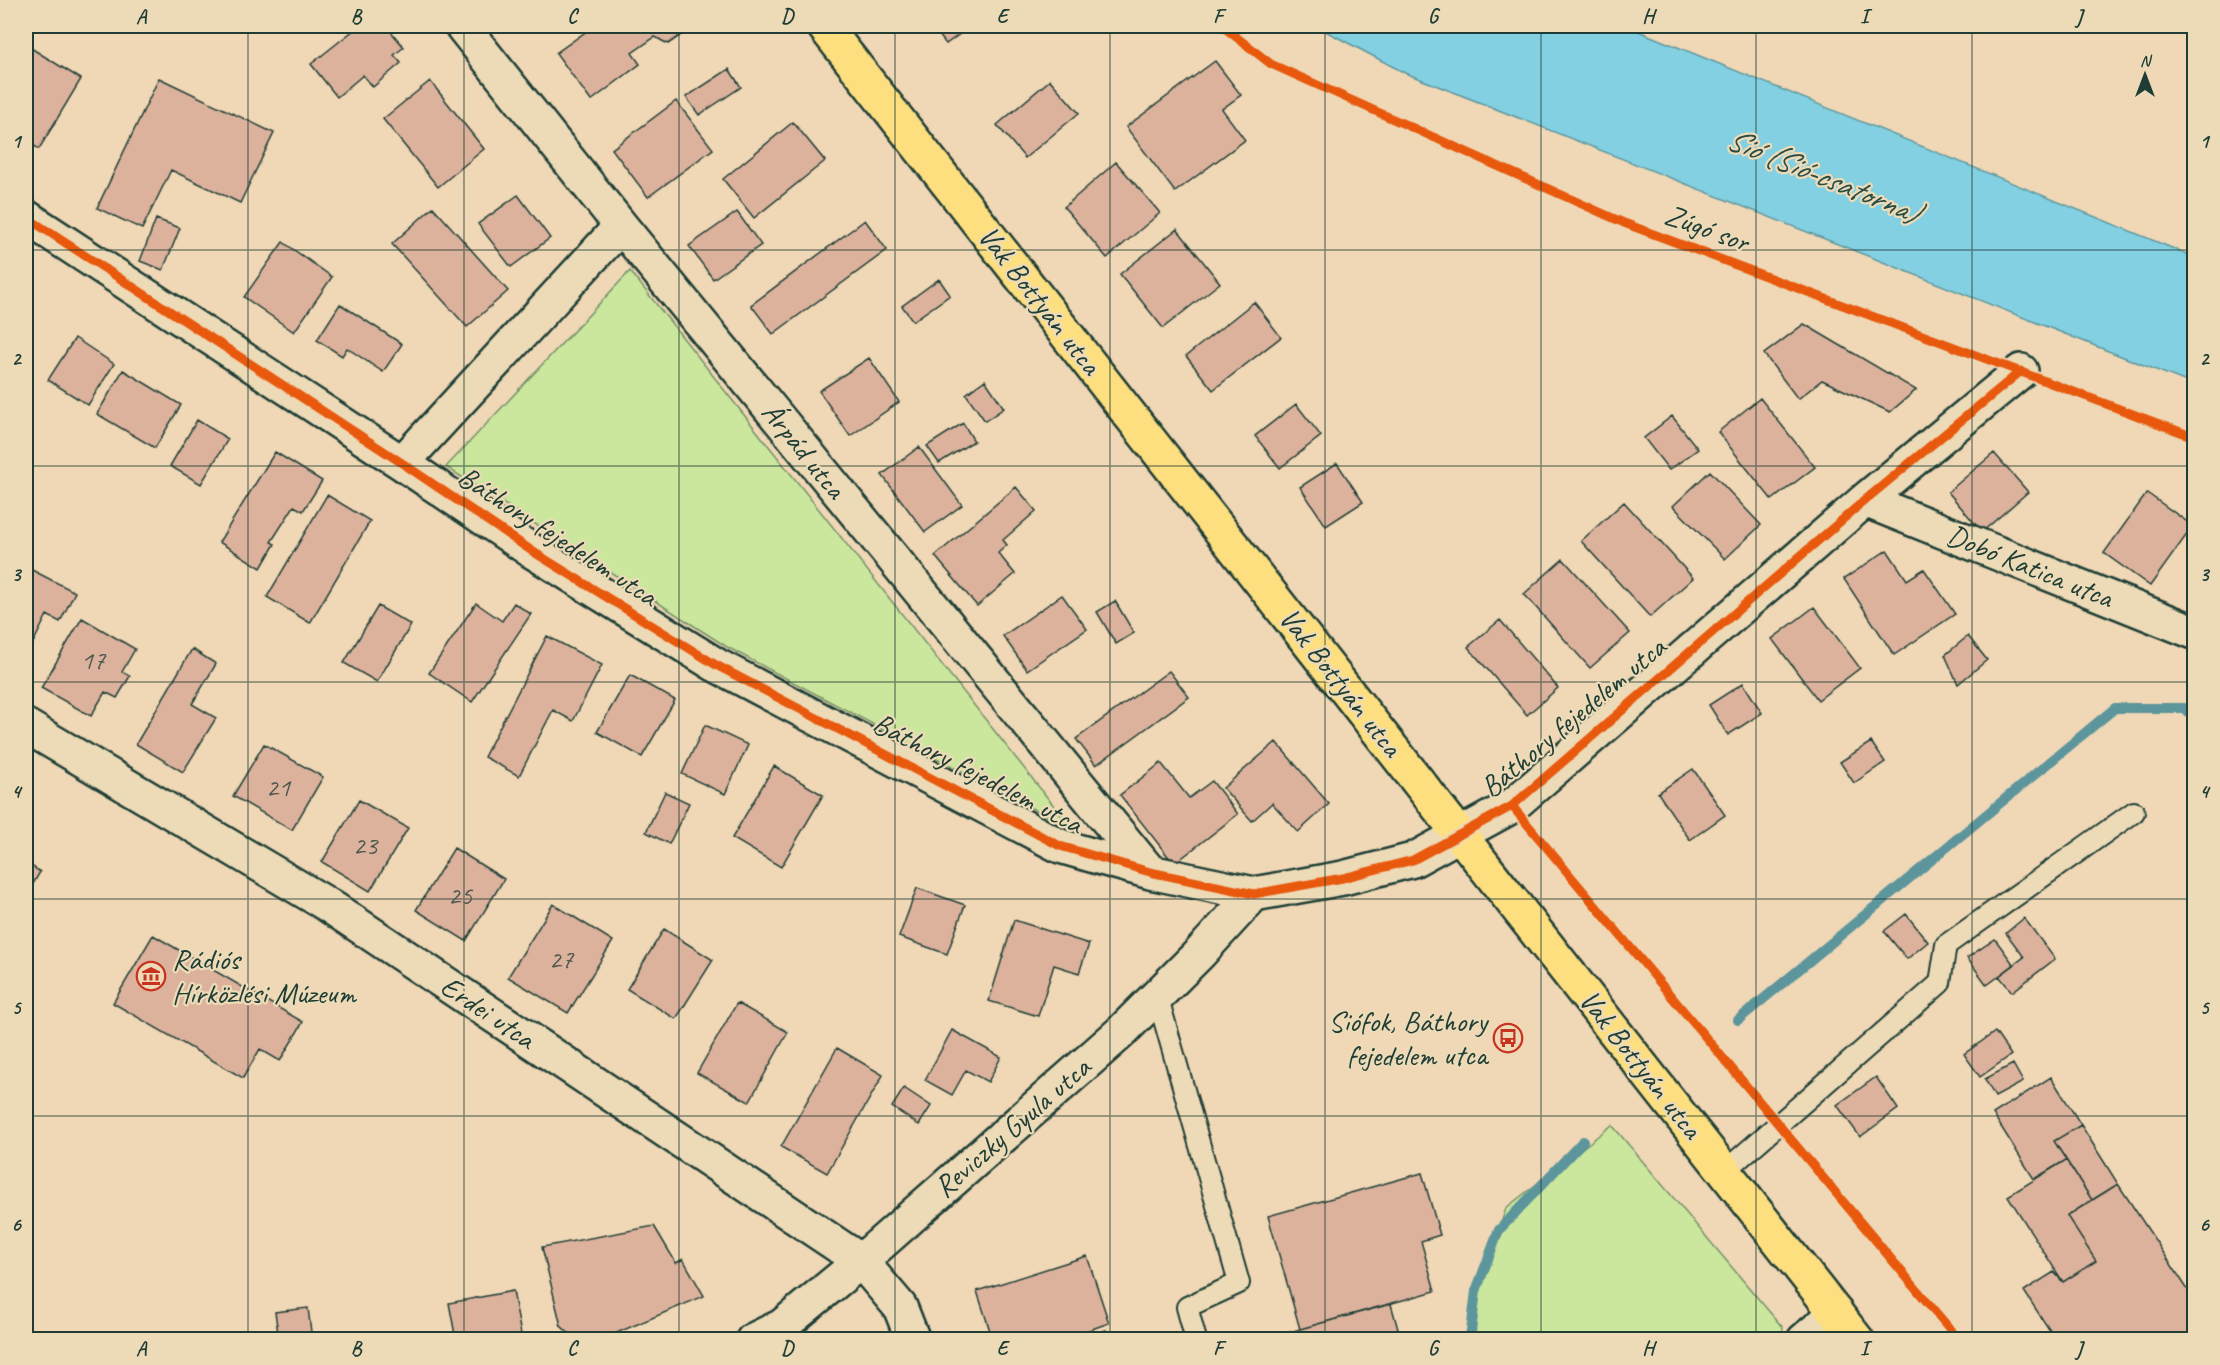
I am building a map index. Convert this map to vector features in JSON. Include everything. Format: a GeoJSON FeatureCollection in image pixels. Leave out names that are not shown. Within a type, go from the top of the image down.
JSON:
{"type":"FeatureCollection","features":[{"type":"Feature","properties":{"kind":"main road","name":"Vak Bottyán utca"},"geometry":{"type":"LineString","coordinates":[[824,26],[1857,1340]]}},
{"type":"Feature","properties":{"kind":"street","name":"Árpád utca"},"geometry":{"type":"LineString","coordinates":[[462,26],[621,226],[1150,872]]}},
{"type":"Feature","properties":{"kind":"street","name":"Báthory fejedelem utca"},"geometry":{"type":"LineString","coordinates":[[26,217],[402,463],[532,551],[716,665],[1060,846],[1150,872],[1254,894],[1343,878],[1413,860],[1512,806],[1865,500],[2021,371]]}},
{"type":"Feature","properties":{"kind":"street"},"geometry":{"type":"LineString","coordinates":[[402,463],[621,226]]}},
{"type":"Feature","properties":{"kind":"street","name":"Dobó Katica utca"},"geometry":{"type":"LineString","coordinates":[[1865,500],[2194,632]]}},
{"type":"Feature","properties":{"kind":"street","name":"Erdei utca"},"geometry":{"type":"LineString","coordinates":[[26,726],[328,905],[861,1261],[900,1307],[913,1340]]}},
{"type":"Feature","properties":{"kind":"street","name":"Reviczky Gyula utca"},"geometry":{"type":"LineString","coordinates":[[753,1340],[782,1326],[861,1261],[1120,1033],[1254,894]]}},
{"type":"Feature","properties":{"kind":"street"},"geometry":{"type":"LineString","coordinates":[[1804,1340],[1836,1313]]}},
{"type":"Feature","properties":{"kind":"lane"},"geometry":{"type":"LineString","coordinates":[[1725,1171],[1940,983],[1946,945],[2134,813]]}},
{"type":"Feature","properties":{"kind":"lane"},"geometry":{"type":"LineString","coordinates":[[1157,995],[1239,1283],[1186,1307],[1196,1340]]}},
{"type":"Feature","properties":{"kind":"green space"},"geometry":{"type":"Polygon","coordinates":[[[630,271],[1073,830],[727,647],[446,467],[630,271]]]}},
{"type":"Feature","properties":{"kind":"green space"},"geometry":{"type":"Polygon","coordinates":[[[1612,1125],[1783,1328],[1781,1339],[1464,1339],[1506,1208],[1612,1125]]]}},
{"type":"Feature","properties":{"kind":"water","name":"Sió (Sió-csatorna)"},"geometry":{"type":"Polygon","coordinates":[[[1316,26],[1626,26],[2194,257],[2194,385],[1405,73],[1316,26]]]}},
{"type":"Feature","properties":{"kind":"building"},"geometry":{"type":"Polygon","coordinates":[[[359,26],[386,26],[404,47],[394,55],[401,63],[373,87],[363,75],[337,97],[311,64],[359,26]]]}},
{"type":"Feature","properties":{"kind":"building"},"geometry":{"type":"Polygon","coordinates":[[[594,26],[694,26],[668,44],[655,37],[632,53],[640,64],[591,101],[556,53],[594,26]]]}},
{"type":"Feature","properties":{"kind":"building"},"geometry":{"type":"Polygon","coordinates":[[[932,26],[971,26],[946,44],[932,26]]]}},
{"type":"Feature","properties":{"kind":"building"},"geometry":{"type":"Polygon","coordinates":[[[26,45],[81,79],[39,149],[26,141],[26,45]]]}},
{"type":"Feature","properties":{"kind":"building"},"geometry":{"type":"Polygon","coordinates":[[[1215,61],[1241,95],[1222,109],[1245,140],[1175,192],[1126,127],[1215,61]]]}},
{"type":"Feature","properties":{"kind":"building"},"geometry":{"type":"Polygon","coordinates":[[[729,69],[741,87],[699,115],[686,97],[729,69]]]}},
{"type":"Feature","properties":{"kind":"building"},"geometry":{"type":"Polygon","coordinates":[[[159,78],[274,133],[240,203],[171,170],[142,229],[97,208],[159,78]]]}},
{"type":"Feature","properties":{"kind":"building"},"geometry":{"type":"Polygon","coordinates":[[[1050,80],[1079,113],[1025,158],[997,125],[1050,80]]]}},
{"type":"Feature","properties":{"kind":"building"},"geometry":{"type":"Polygon","coordinates":[[[430,81],[484,149],[438,187],[383,119],[430,81]]]}},
{"type":"Feature","properties":{"kind":"building"},"geometry":{"type":"Polygon","coordinates":[[[676,101],[713,149],[648,197],[612,149],[676,101]]]}},
{"type":"Feature","properties":{"kind":"building"},"geometry":{"type":"Polygon","coordinates":[[[793,122],[825,161],[754,218],[723,179],[793,122]]]}},
{"type":"Feature","properties":{"kind":"building"},"geometry":{"type":"Polygon","coordinates":[[[1116,162],[1160,213],[1107,258],[1064,207],[1116,162]]]}},
{"type":"Feature","properties":{"kind":"building"},"geometry":{"type":"Polygon","coordinates":[[[518,195],[550,238],[511,267],[478,224],[518,195]]]}},
{"type":"Feature","properties":{"kind":"building"},"geometry":{"type":"Polygon","coordinates":[[[433,207],[508,291],[467,327],[392,244],[433,207]]]}},
{"type":"Feature","properties":{"kind":"building"},"geometry":{"type":"Polygon","coordinates":[[[737,212],[761,245],[713,279],[689,246],[737,212]]]}},
{"type":"Feature","properties":{"kind":"building"},"geometry":{"type":"Polygon","coordinates":[[[156,219],[180,228],[163,270],[140,261],[156,219]]]}},
{"type":"Feature","properties":{"kind":"building"},"geometry":{"type":"Polygon","coordinates":[[[865,220],[887,250],[773,334],[751,305],[865,220]]]}},
{"type":"Feature","properties":{"kind":"building"},"geometry":{"type":"Polygon","coordinates":[[[1177,229],[1220,283],[1163,328],[1120,274],[1177,229]]]}},
{"type":"Feature","properties":{"kind":"building"},"geometry":{"type":"Polygon","coordinates":[[[283,242],[332,277],[294,332],[244,297],[283,242]]]}},
{"type":"Feature","properties":{"kind":"building"},"geometry":{"type":"Polygon","coordinates":[[[939,279],[950,295],[913,321],[902,306],[939,279]]]}},
{"type":"Feature","properties":{"kind":"building"},"geometry":{"type":"Polygon","coordinates":[[[1254,302],[1281,337],[1213,390],[1186,356],[1254,302]]]}},
{"type":"Feature","properties":{"kind":"building"},"geometry":{"type":"Polygon","coordinates":[[[340,304],[402,344],[383,372],[347,348],[342,356],[317,340],[340,304]]]}},
{"type":"Feature","properties":{"kind":"building"},"geometry":{"type":"Polygon","coordinates":[[[1804,324],[1916,390],[1890,412],[1822,380],[1798,399],[1764,354],[1804,324]]]}},
{"type":"Feature","properties":{"kind":"building"},"geometry":{"type":"Polygon","coordinates":[[[75,338],[114,364],[88,405],[48,380],[75,338]]]}},
{"type":"Feature","properties":{"kind":"building"},"geometry":{"type":"Polygon","coordinates":[[[869,358],[899,402],[850,436],[819,391],[869,358]]]}},
{"type":"Feature","properties":{"kind":"building"},"geometry":{"type":"Polygon","coordinates":[[[123,370],[181,405],[155,448],[97,414],[123,370]]]}},
{"type":"Feature","properties":{"kind":"building"},"geometry":{"type":"Polygon","coordinates":[[[985,380],[1004,408],[985,421],[966,394],[985,380]]]}},
{"type":"Feature","properties":{"kind":"building"},"geometry":{"type":"Polygon","coordinates":[[[1760,398],[1815,467],[1772,500],[1718,432],[1760,398]]]}},
{"type":"Feature","properties":{"kind":"building"},"geometry":{"type":"Polygon","coordinates":[[[1296,404],[1321,436],[1280,468],[1255,436],[1296,404]]]}},
{"type":"Feature","properties":{"kind":"building"},"geometry":{"type":"Polygon","coordinates":[[[1672,416],[1698,449],[1669,470],[1644,438],[1672,416]]]}},
{"type":"Feature","properties":{"kind":"building"},"geometry":{"type":"Polygon","coordinates":[[[197,420],[228,439],[201,484],[170,466],[197,420]]]}},
{"type":"Feature","properties":{"kind":"building"},"geometry":{"type":"Polygon","coordinates":[[[963,423],[974,441],[939,463],[927,446],[963,423]]]}},
{"type":"Feature","properties":{"kind":"building"},"geometry":{"type":"Polygon","coordinates":[[[919,447],[962,505],[925,532],[882,475],[919,447]]]}},
{"type":"Feature","properties":{"kind":"building"},"geometry":{"type":"Polygon","coordinates":[[[275,452],[322,481],[303,511],[294,506],[271,542],[275,544],[261,568],[219,542],[275,452]]]}},
{"type":"Feature","properties":{"kind":"building"},"geometry":{"type":"Polygon","coordinates":[[[1994,453],[2028,492],[1982,532],[1948,492],[1994,453]]]}},
{"type":"Feature","properties":{"kind":"building"},"geometry":{"type":"Polygon","coordinates":[[[1337,463],[1363,502],[1326,526],[1300,487],[1337,463]]]}},
{"type":"Feature","properties":{"kind":"building"},"geometry":{"type":"Polygon","coordinates":[[[1710,471],[1761,525],[1725,559],[1673,506],[1710,471]]]}},
{"type":"Feature","properties":{"kind":"building"},"geometry":{"type":"Polygon","coordinates":[[[1016,487],[1036,511],[1003,540],[1007,545],[998,553],[1015,574],[977,606],[935,556],[1016,487]]]}},
{"type":"Feature","properties":{"kind":"building"},"geometry":{"type":"Polygon","coordinates":[[[2147,493],[2193,526],[2150,586],[2104,553],[2147,493]]]}},
{"type":"Feature","properties":{"kind":"building"},"geometry":{"type":"Polygon","coordinates":[[[327,495],[370,521],[310,623],[267,597],[327,495]]]}},
{"type":"Feature","properties":{"kind":"building"},"geometry":{"type":"Polygon","coordinates":[[[1624,502],[1693,578],[1650,617],[1581,541],[1624,502]]]}},
{"type":"Feature","properties":{"kind":"building"},"geometry":{"type":"Polygon","coordinates":[[[1887,550],[1907,580],[1924,569],[1955,614],[1894,655],[1844,579],[1887,550]]]}},
{"type":"Feature","properties":{"kind":"building"},"geometry":{"type":"Polygon","coordinates":[[[1563,559],[1630,633],[1590,668],[1524,594],[1563,559]]]}},
{"type":"Feature","properties":{"kind":"building"},"geometry":{"type":"Polygon","coordinates":[[[26,567],[75,592],[60,622],[47,615],[26,657],[26,567]]]}},
{"type":"Feature","properties":{"kind":"building"},"geometry":{"type":"Polygon","coordinates":[[[1062,595],[1087,629],[1027,670],[1003,636],[1062,595]]]}},
{"type":"Feature","properties":{"kind":"building"},"geometry":{"type":"Polygon","coordinates":[[[1115,601],[1134,633],[1116,644],[1097,612],[1115,601]]]}},
{"type":"Feature","properties":{"kind":"building"},"geometry":{"type":"Polygon","coordinates":[[[476,603],[502,621],[514,603],[531,614],[472,702],[429,673],[476,603]]]}},
{"type":"Feature","properties":{"kind":"building"},"geometry":{"type":"Polygon","coordinates":[[[378,606],[411,625],[377,682],[344,663],[378,606]]]}},
{"type":"Feature","properties":{"kind":"building"},"geometry":{"type":"Polygon","coordinates":[[[1814,607],[1860,668],[1818,700],[1772,639],[1814,607]]]}},
{"type":"Feature","properties":{"kind":"building"},"geometry":{"type":"Polygon","coordinates":[[[82,618],[135,649],[122,672],[130,676],[117,698],[105,692],[91,716],[41,688],[82,618]]]}},
{"type":"Feature","properties":{"kind":"building"},"geometry":{"type":"Polygon","coordinates":[[[1500,620],[1558,688],[1527,715],[1468,647],[1500,620]]]}},
{"type":"Feature","properties":{"kind":"building"},"geometry":{"type":"Polygon","coordinates":[[[547,636],[602,665],[573,721],[553,710],[519,776],[484,757],[547,636]]]}},
{"type":"Feature","properties":{"kind":"building"},"geometry":{"type":"Polygon","coordinates":[[[1968,636],[1987,660],[1958,684],[1945,655],[1968,636]]]}},
{"type":"Feature","properties":{"kind":"building"},"geometry":{"type":"Polygon","coordinates":[[[192,649],[216,664],[192,704],[216,718],[183,772],[136,744],[192,649]]]}},
{"type":"Feature","properties":{"kind":"building"},"geometry":{"type":"Polygon","coordinates":[[[1169,671],[1189,697],[1096,765],[1076,739],[1169,671]]]}},
{"type":"Feature","properties":{"kind":"building"},"geometry":{"type":"Polygon","coordinates":[[[630,675],[675,700],[642,757],[597,732],[630,675]]]}},
{"type":"Feature","properties":{"kind":"building"},"geometry":{"type":"Polygon","coordinates":[[[1743,683],[1762,713],[1728,735],[1709,705],[1743,683]]]}},
{"type":"Feature","properties":{"kind":"building"},"geometry":{"type":"Polygon","coordinates":[[[705,725],[748,745],[725,794],[682,774],[705,725]]]}},
{"type":"Feature","properties":{"kind":"building"},"geometry":{"type":"Polygon","coordinates":[[[1276,742],[1329,804],[1298,832],[1272,803],[1252,821],[1223,788],[1276,742]]]}},
{"type":"Feature","properties":{"kind":"building"},"geometry":{"type":"Polygon","coordinates":[[[1871,742],[1885,762],[1854,783],[1840,762],[1871,742]]]}},
{"type":"Feature","properties":{"kind":"building"},"geometry":{"type":"Polygon","coordinates":[[[264,744],[323,777],[292,830],[233,796],[264,744]]]}},
{"type":"Feature","properties":{"kind":"building"},"geometry":{"type":"Polygon","coordinates":[[[1161,763],[1189,798],[1212,781],[1238,814],[1174,864],[1120,795],[1161,763]]]}},
{"type":"Feature","properties":{"kind":"building"},"geometry":{"type":"Polygon","coordinates":[[[774,766],[823,795],[781,867],[732,838],[774,766]]]}},
{"type":"Feature","properties":{"kind":"building"},"geometry":{"type":"Polygon","coordinates":[[[1693,769],[1725,815],[1690,840],[1658,793],[1693,769]]]}},
{"type":"Feature","properties":{"kind":"building"},"geometry":{"type":"Polygon","coordinates":[[[665,792],[689,803],[669,844],[646,832],[665,792]]]}},
{"type":"Feature","properties":{"kind":"building"},"geometry":{"type":"Polygon","coordinates":[[[359,800],[408,828],[370,891],[322,862],[359,800]]]}},
{"type":"Feature","properties":{"kind":"building"},"geometry":{"type":"Polygon","coordinates":[[[454,848],[504,879],[466,941],[416,910],[454,848]]]}},
{"type":"Feature","properties":{"kind":"building"},"geometry":{"type":"Polygon","coordinates":[[[26,862],[40,872],[26,896],[26,862]]]}},
{"type":"Feature","properties":{"kind":"building"},"geometry":{"type":"Polygon","coordinates":[[[917,888],[965,905],[947,954],[899,937],[917,888]]]}},
{"type":"Feature","properties":{"kind":"building"},"geometry":{"type":"Polygon","coordinates":[[[553,904],[613,941],[568,1013],[508,977],[553,904]]]}},
{"type":"Feature","properties":{"kind":"building"},"geometry":{"type":"Polygon","coordinates":[[[1906,914],[1928,942],[1907,959],[1884,931],[1906,914]]]}},
{"type":"Feature","properties":{"kind":"building"},"geometry":{"type":"Polygon","coordinates":[[[2024,918],[2055,959],[2012,992],[1999,976],[2024,957],[2006,933],[2024,918]]]}},
{"type":"Feature","properties":{"kind":"building"},"geometry":{"type":"Polygon","coordinates":[[[1014,920],[1089,944],[1079,973],[1054,965],[1038,1016],[989,1001],[1014,920]]]}},
{"type":"Feature","properties":{"kind":"building"},"geometry":{"type":"Polygon","coordinates":[[[664,929],[713,960],[676,1019],[627,989],[664,929]]]}},
{"type":"Feature","properties":{"kind":"building"},"geometry":{"type":"Polygon","coordinates":[[[153,935],[303,1022],[280,1061],[260,1049],[243,1078],[113,1003],[153,935]]]}},
{"type":"Feature","properties":{"kind":"building"},"geometry":{"type":"Polygon","coordinates":[[[1995,939],[2014,965],[1987,985],[1967,958],[1995,939]]]}},
{"type":"Feature","properties":{"kind":"building"},"geometry":{"type":"Polygon","coordinates":[[[737,1003],[788,1032],[749,1102],[697,1073],[737,1003]]]}},
{"type":"Feature","properties":{"kind":"building"},"geometry":{"type":"Polygon","coordinates":[[[952,1030],[1001,1057],[988,1082],[966,1070],[952,1095],[925,1080],[952,1030]]]}},
{"type":"Feature","properties":{"kind":"building"},"geometry":{"type":"Polygon","coordinates":[[[1995,1032],[2011,1055],[1980,1077],[1964,1054],[1995,1032]]]}},
{"type":"Feature","properties":{"kind":"building"},"geometry":{"type":"Polygon","coordinates":[[[837,1048],[883,1075],[827,1173],[781,1147],[837,1048]]]}},
{"type":"Feature","properties":{"kind":"building"},"geometry":{"type":"Polygon","coordinates":[[[2013,1064],[2023,1082],[1995,1097],[1985,1079],[2013,1064]]]}},
{"type":"Feature","properties":{"kind":"building"},"geometry":{"type":"Polygon","coordinates":[[[1876,1077],[1898,1109],[1860,1137],[1837,1105],[1876,1077]]]}},
{"type":"Feature","properties":{"kind":"building"},"geometry":{"type":"Polygon","coordinates":[[[2051,1077],[2081,1125],[2054,1141],[2066,1160],[2034,1179],[1993,1114],[2051,1077]]]}},
{"type":"Feature","properties":{"kind":"building"},"geometry":{"type":"Polygon","coordinates":[[[904,1088],[931,1106],[919,1125],[892,1107],[904,1088]]]}},
{"type":"Feature","properties":{"kind":"building"},"geometry":{"type":"Polygon","coordinates":[[[2081,1125],[2118,1184],[2092,1200],[2054,1141],[2081,1125]]]}},
{"type":"Feature","properties":{"kind":"building"},"geometry":{"type":"Polygon","coordinates":[[[2066,1160],[2092,1200],[2067,1216],[2096,1261],[2063,1282],[2008,1196],[2066,1160]]]}},
{"type":"Feature","properties":{"kind":"building"},"geometry":{"type":"Polygon","coordinates":[[[1422,1173],[1440,1235],[1421,1241],[1435,1291],[1300,1329],[1268,1216],[1422,1173]]]}},
{"type":"Feature","properties":{"kind":"building"},"geometry":{"type":"Polygon","coordinates":[[[2118,1184],[2194,1299],[2194,1330],[2180,1340],[2056,1340],[2024,1291],[2054,1272],[2063,1282],[2096,1261],[2067,1216],[2118,1184]]]}},
{"type":"Feature","properties":{"kind":"building"},"geometry":{"type":"Polygon","coordinates":[[[654,1226],[676,1263],[683,1259],[704,1296],[600,1340],[576,1340],[561,1326],[542,1247],[654,1226]]]}},
{"type":"Feature","properties":{"kind":"building"},"geometry":{"type":"Polygon","coordinates":[[[1087,1256],[1109,1323],[1060,1340],[993,1340],[977,1291],[1087,1256]]]}},
{"type":"Feature","properties":{"kind":"building"},"geometry":{"type":"Polygon","coordinates":[[[513,1291],[522,1340],[456,1340],[449,1303],[513,1291]]]}},
{"type":"Feature","properties":{"kind":"building"},"geometry":{"type":"Polygon","coordinates":[[[1391,1304],[1401,1340],[1264,1340],[1300,1329],[1391,1304]]]}},
{"type":"Feature","properties":{"kind":"building"},"geometry":{"type":"Polygon","coordinates":[[[308,1308],[312,1340],[279,1340],[275,1312],[308,1308]]]}},
{"type":"Feature","properties":{"kind":"building"},"geometry":{"type":"Polygon","coordinates":[[[1106,1330],[1109,1340],[1076,1340],[1106,1330]]]}},
{"type":"Feature","properties":{"kind":"building"},"geometry":{"type":"Polygon","coordinates":[[[421,1335],[422,1340],[380,1340],[421,1335]]]}},
{"type":"Feature","properties":{"kind":"waterway"},"geometry":{"type":"LineString","coordinates":[[1738,1020],[2115,708],[2185,708],[2194,718]]}},
{"type":"Feature","properties":{"kind":"waterway"},"geometry":{"type":"LineString","coordinates":[[1470,1340],[1476,1291],[1499,1230],[1583,1141]]}},
{"type":"Feature","properties":{"kind":"cycle path","name":"Zúgó sor"},"geometry":{"type":"LineString","coordinates":[[1222,26],[1271,64],[1624,223],[2194,437]]}},
{"type":"Feature","properties":{"kind":"cycle path"},"geometry":{"type":"LineString","coordinates":[[26,217],[402,463],[532,551],[716,665],[1060,846],[1150,872],[1254,894],[1343,878],[1413,860],[1512,806],[1865,500],[2021,371]]}},
{"type":"Feature","properties":{"kind":"cycle path"},"geometry":{"type":"LineString","coordinates":[[1512,806],[1959,1340]]}},
{"type":"Feature","properties":{"kind":"place","name":"Rádiós Hírközlési Múzeum"},"geometry":{"type":"Point","coordinates":[151,976]}},
{"type":"Feature","properties":{"kind":"place","name":"Siófok, Báthory fejedelem utca"},"geometry":{"type":"Point","coordinates":[1508,1038]}}]}
